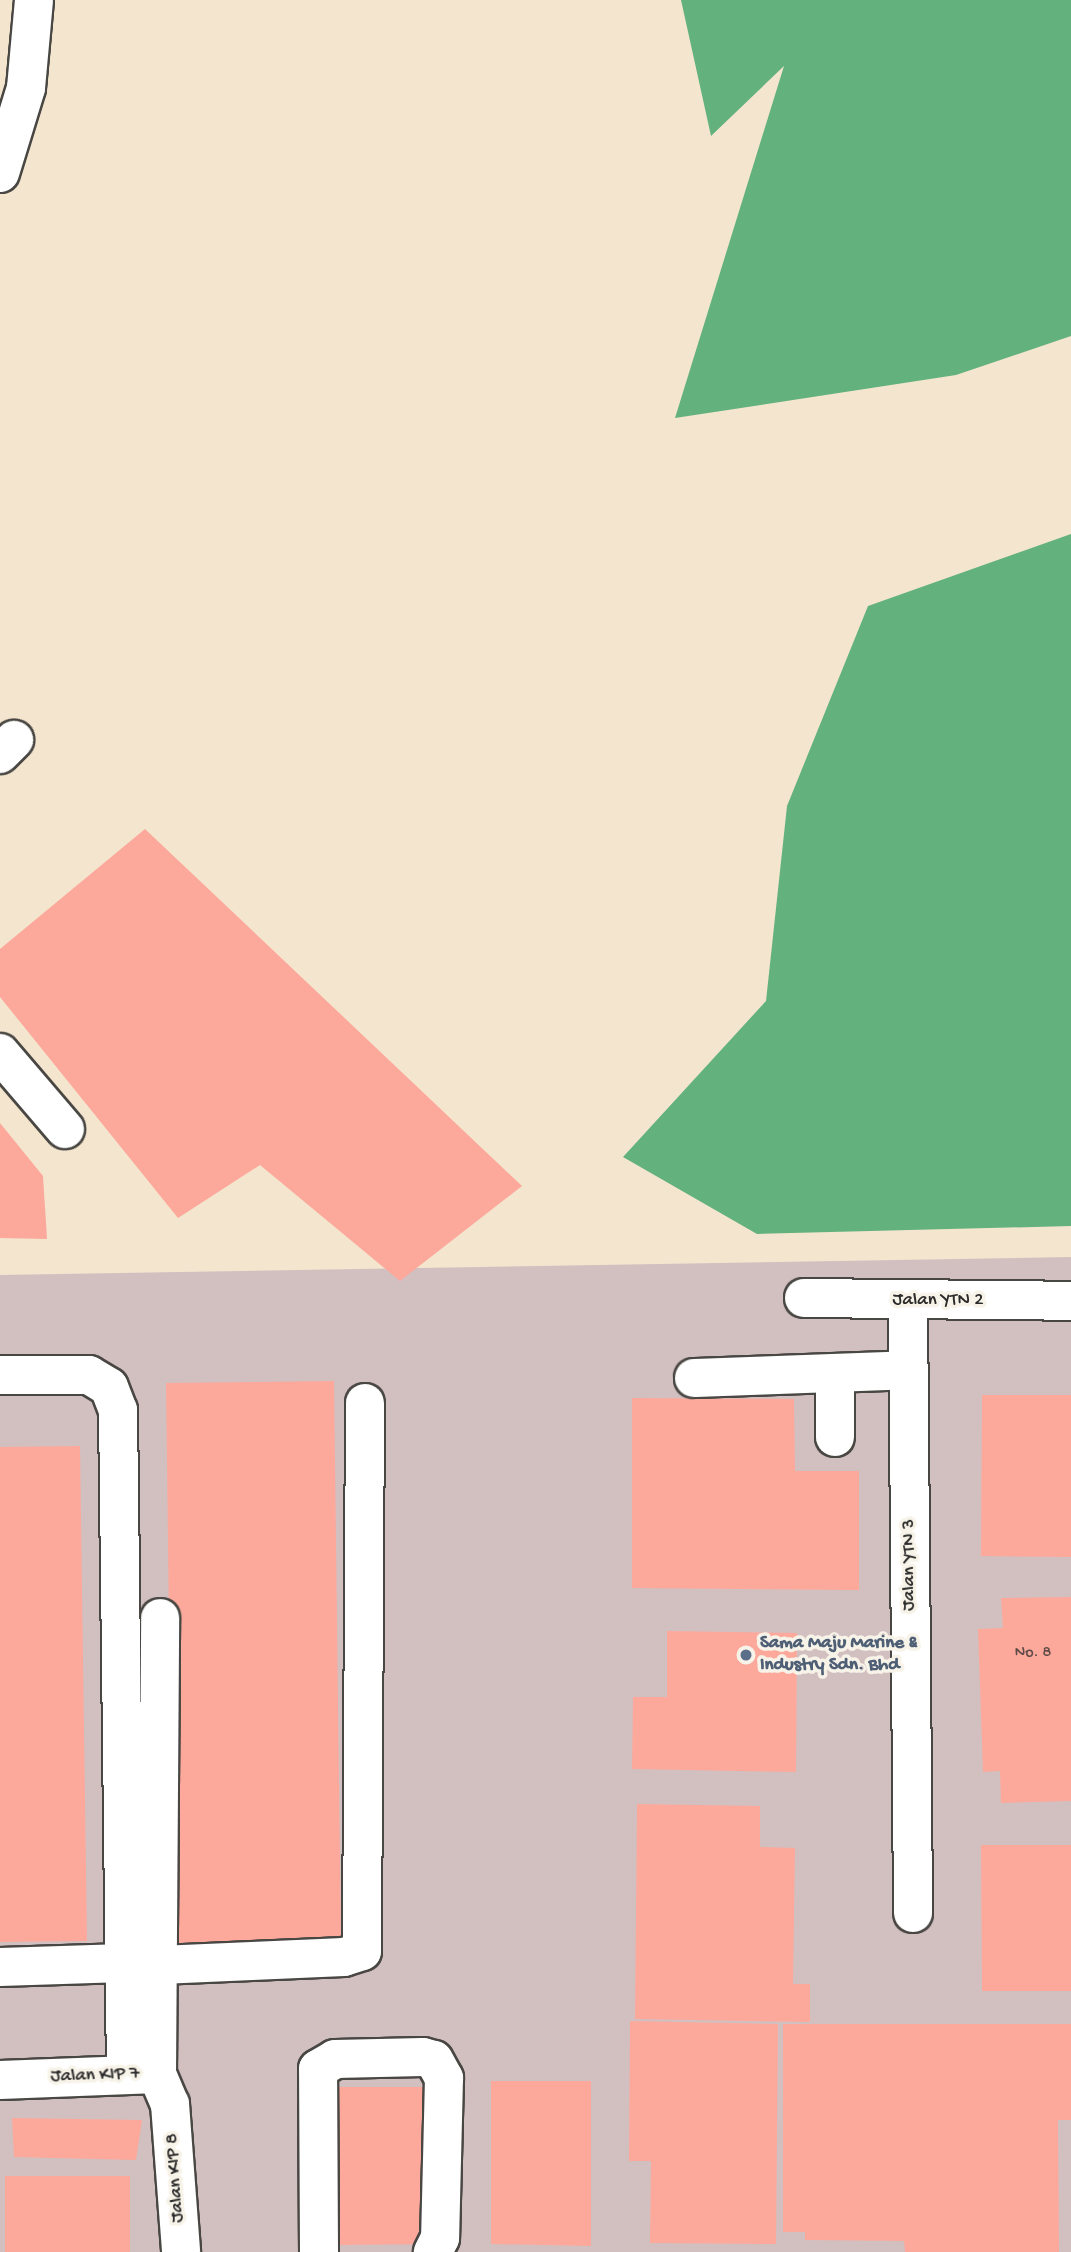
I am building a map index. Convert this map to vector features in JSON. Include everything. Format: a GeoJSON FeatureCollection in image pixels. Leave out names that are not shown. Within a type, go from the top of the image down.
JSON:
{"type":"FeatureCollection","features":[{"type":"Feature","properties":{"kind":"street"},"geometry":{"type":"LineString","coordinates":[[0,173],[26,88],[34,0]]}},
{"type":"Feature","properties":{"kind":"street"},"geometry":{"type":"LineString","coordinates":[[0,1053],[65,1129]]}},
{"type":"Feature","properties":{"kind":"street","name":"Jalan YTN 2"},"geometry":{"type":"LineString","coordinates":[[804,1298],[1071,1301]]}},
{"type":"Feature","properties":{"kind":"street","name":"Jalan YTN 3"},"geometry":{"type":"LineString","coordinates":[[908,1301],[913,1913]]}},
{"type":"Feature","properties":{"kind":"street"},"geometry":{"type":"LineString","coordinates":[[694,1378],[909,1370]]}},
{"type":"Feature","properties":{"kind":"street"},"geometry":{"type":"LineString","coordinates":[[835,1373],[835,1437]]}},
{"type":"Feature","properties":{"kind":"street"},"geometry":{"type":"LineString","coordinates":[[0,1376],[89,1375],[109,1387],[118,1410],[142,1964]]}},
{"type":"Feature","properties":{"kind":"street"},"geometry":{"type":"LineString","coordinates":[[0,1967],[344,1957],[362,1951],[365,1403]]}},
{"type":"Feature","properties":{"kind":"street"},"geometry":{"type":"LineString","coordinates":[[142,1964],[160,1618]]}},
{"type":"Feature","properties":{"kind":"street","name":"Jalan KIP 8"},"geometry":{"type":"LineString","coordinates":[[142,1964],[151,2084],[181,2252]]}},
{"type":"Feature","properties":{"kind":"street"},"geometry":{"type":"LineString","coordinates":[[319,2252],[318,2069],[335,2059],[423,2057],[434,2060],[444,2078],[440,2238],[433,2252]]}},
{"type":"Feature","properties":{"kind":"street","name":"Jalan KIP 7"},"geometry":{"type":"LineString","coordinates":[[0,2080],[151,2084]]}},
{"type":"Feature","properties":{"kind":"shaded area"},"geometry":{"type":"Polygon","coordinates":[[[1071,1257],[1071,2252],[0,2252],[0,1275],[1071,1257]]]}},
{"type":"Feature","properties":{"kind":"green space"},"geometry":{"type":"Polygon","coordinates":[[[681,0],[1071,0],[1071,336],[956,375],[675,418],[784,66],[711,136],[681,0]]]}},
{"type":"Feature","properties":{"kind":"green space"},"geometry":{"type":"Polygon","coordinates":[[[1071,534],[1071,1226],[757,1234],[623,1157],[766,1001],[787,806],[868,606],[1071,534]]]}},
{"type":"Feature","properties":{"kind":"building"},"geometry":{"type":"Polygon","coordinates":[[[145,829],[522,1186],[400,1281],[260,1165],[178,1218],[0,997],[0,949],[145,829]]]}},
{"type":"Feature","properties":{"kind":"building"},"geometry":{"type":"Polygon","coordinates":[[[0,1123],[43,1176],[47,1239],[0,1238],[0,1123]]]}},
{"type":"Feature","properties":{"kind":"building"},"geometry":{"type":"Polygon","coordinates":[[[334,1381],[341,1943],[173,1944],[166,1383],[334,1381]]]}},
{"type":"Feature","properties":{"kind":"building"},"geometry":{"type":"Polygon","coordinates":[[[982,1395],[1071,1395],[1071,1557],[981,1556],[982,1395]]]}},
{"type":"Feature","properties":{"kind":"building"},"geometry":{"type":"Polygon","coordinates":[[[632,1398],[794,1399],[795,1471],[859,1471],[859,1590],[632,1588],[632,1398]]]}},
{"type":"Feature","properties":{"kind":"building"},"geometry":{"type":"Polygon","coordinates":[[[80,1446],[87,1941],[0,1942],[0,1447],[80,1446]]]}},
{"type":"Feature","properties":{"kind":"building"},"geometry":{"type":"Polygon","coordinates":[[[1071,1597],[1071,1801],[1001,1803],[1000,1771],[983,1772],[978,1629],[1003,1628],[1001,1598],[1071,1597]]]}},
{"type":"Feature","properties":{"kind":"building"},"geometry":{"type":"Polygon","coordinates":[[[667,1631],[797,1633],[796,1772],[632,1769],[633,1697],[667,1697],[667,1631]]]}},
{"type":"Feature","properties":{"kind":"building"},"geometry":{"type":"Polygon","coordinates":[[[637,1804],[760,1806],[760,1847],[795,1848],[793,1984],[810,1984],[810,2022],[635,2019],[637,1804]]]}},
{"type":"Feature","properties":{"kind":"building"},"geometry":{"type":"Polygon","coordinates":[[[981,1845],[1071,1845],[1071,1991],[982,1991],[981,1845]]]}},
{"type":"Feature","properties":{"kind":"building"},"geometry":{"type":"Polygon","coordinates":[[[630,2021],[778,2024],[776,2244],[650,2243],[651,2161],[629,2161],[630,2021]]]}},
{"type":"Feature","properties":{"kind":"building"},"geometry":{"type":"Polygon","coordinates":[[[783,2024],[1071,2024],[1071,2120],[1058,2120],[1059,2252],[905,2252],[904,2241],[805,2240],[805,2232],[783,2232],[783,2024]]]}},
{"type":"Feature","properties":{"kind":"building"},"geometry":{"type":"Polygon","coordinates":[[[491,2081],[591,2081],[591,2246],[491,2244],[491,2081]]]}},
{"type":"Feature","properties":{"kind":"building"},"geometry":{"type":"Polygon","coordinates":[[[338,2087],[434,2087],[435,2244],[339,2245],[338,2087]]]}},
{"type":"Feature","properties":{"kind":"building"},"geometry":{"type":"Polygon","coordinates":[[[12,2118],[142,2120],[136,2160],[14,2157],[12,2118]]]}},
{"type":"Feature","properties":{"kind":"building"},"geometry":{"type":"Polygon","coordinates":[[[5,2176],[130,2176],[130,2252],[5,2252],[5,2176]]]}},
{"type":"Feature","properties":{"kind":"place","name":"Sama Maju Marine & Industry Sdn. Bhd"},"geometry":{"type":"Point","coordinates":[746,1655]}}]}
